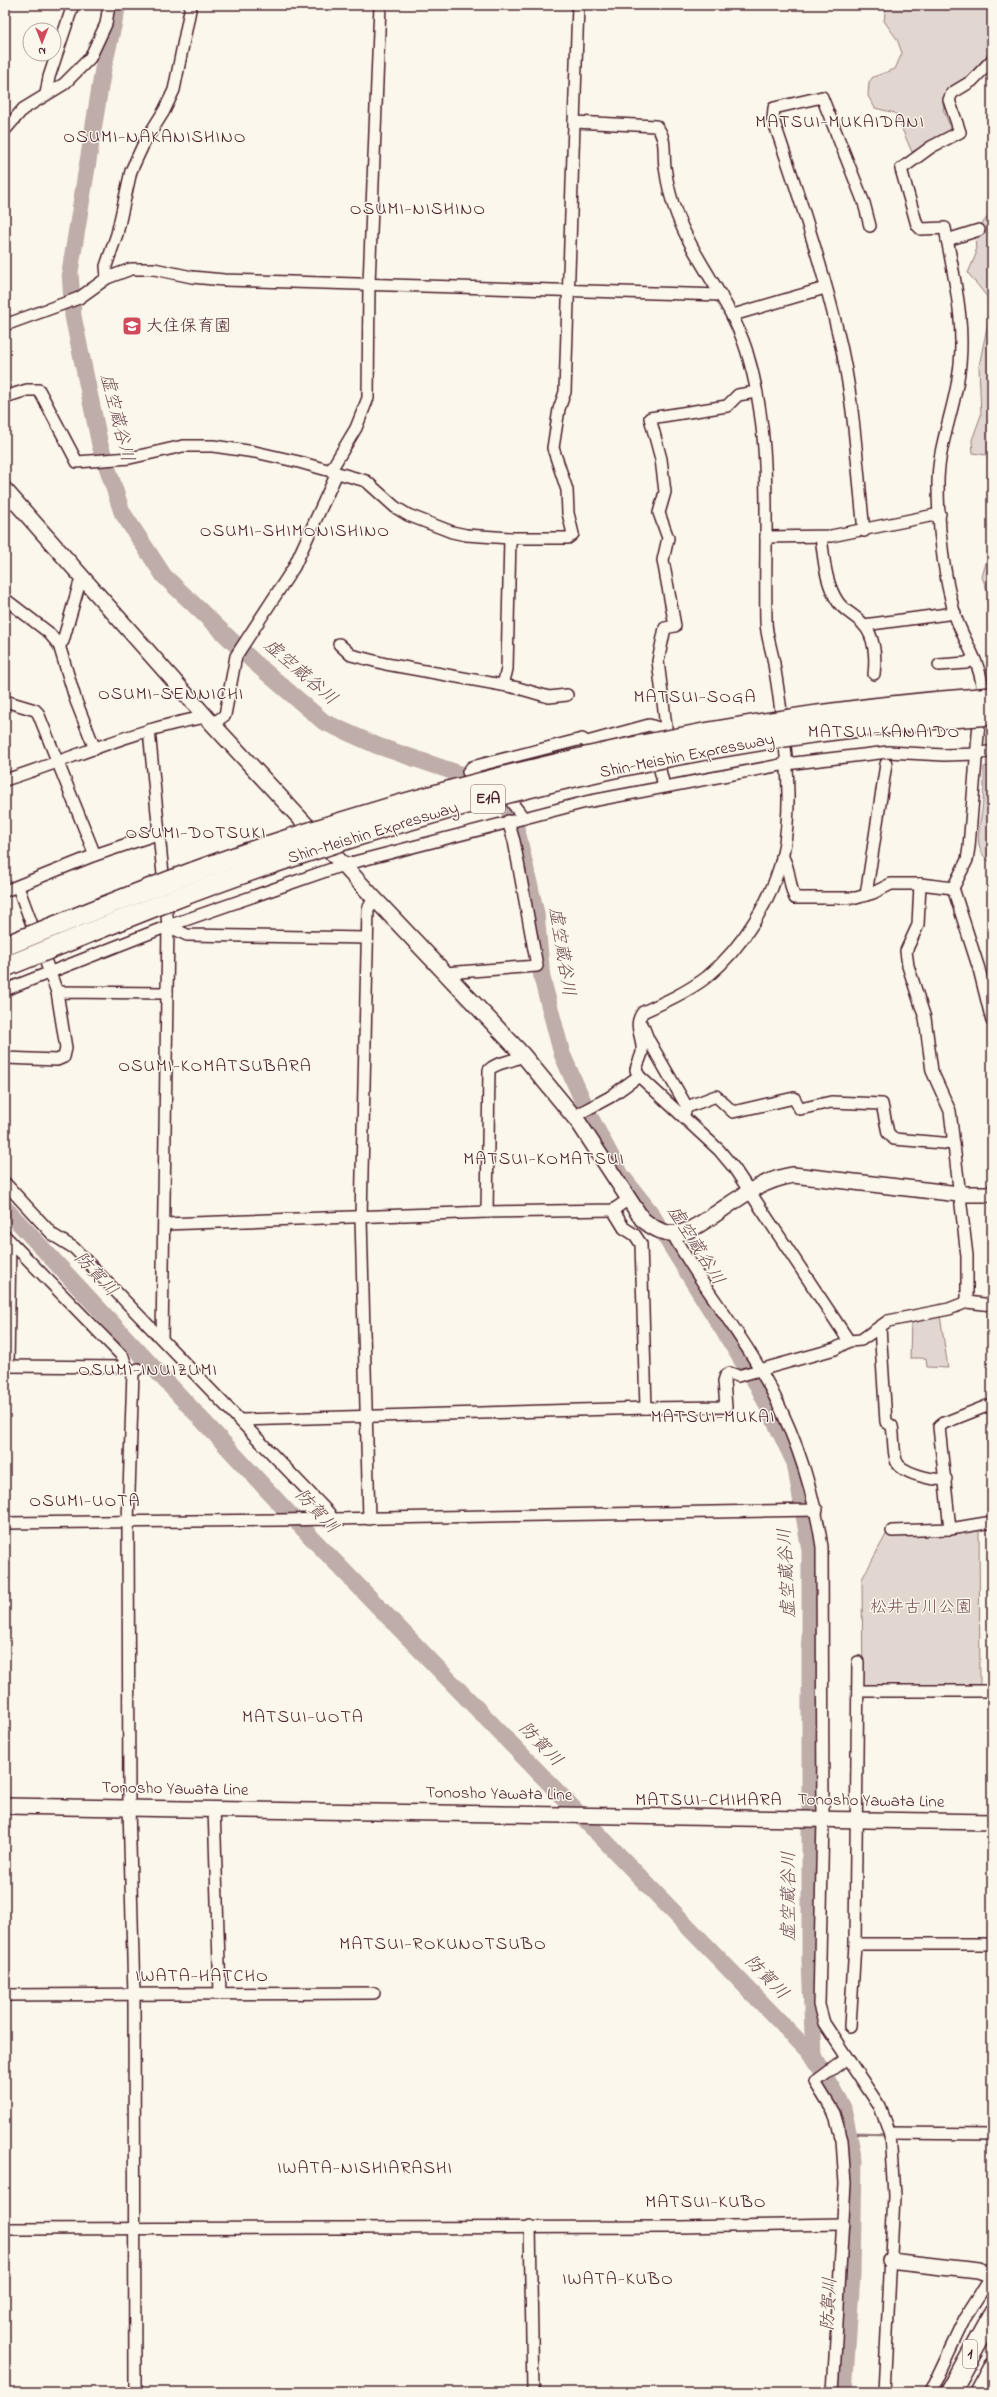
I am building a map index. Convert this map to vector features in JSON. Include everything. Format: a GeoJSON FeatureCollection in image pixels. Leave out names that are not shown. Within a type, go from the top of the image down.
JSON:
{"type":"FeatureCollection","features":[{"type":"Feature","properties":{"kind":"highway","name":"Shin-Meishin Expressway"},"geometry":{"type":"LineString","coordinates":[[5,946],[261,848],[379,810],[501,777],[639,745],[764,722],[885,706],[992,697]]}},
{"type":"Feature","properties":{"kind":"highway","name":"Shin-Meishin Expressway"},"geometry":{"type":"LineString","coordinates":[[5,967],[282,860],[399,823],[521,790],[660,759],[791,736],[902,722],[992,715]]}},
{"type":"Feature","properties":{"kind":"highway","name":"1"},"geometry":{"type":"LineString","coordinates":[[950,2392],[992,2316]]}},
{"type":"Feature","properties":{"kind":"highway"},"geometry":{"type":"LineString","coordinates":[[959,2392],[992,2332]]}},
{"type":"Feature","properties":{"kind":"highway"},"geometry":{"type":"LineString","coordinates":[[979,2392],[992,2368]]}},
{"type":"Feature","properties":{"kind":"highway","name":"1"},"geometry":{"type":"LineString","coordinates":[[988,2392],[992,2385]]}},
{"type":"Feature","properties":{"kind":"street"},"geometry":{"type":"LineString","coordinates":[[46,94],[49,77],[73,5]]}},
{"type":"Feature","properties":{"kind":"street"},"geometry":{"type":"LineString","coordinates":[[5,130],[23,109],[64,84],[90,58],[106,24],[109,5]]}},
{"type":"Feature","properties":{"kind":"street"},"geometry":{"type":"LineString","coordinates":[[107,278],[106,266],[117,234],[131,171],[144,143],[164,111],[174,90],[191,5]]}},
{"type":"Feature","properties":{"kind":"street"},"geometry":{"type":"LineString","coordinates":[[5,780],[175,722],[210,721],[225,715],[236,656],[294,567],[334,472],[356,428],[368,398],[369,284],[380,5]]}},
{"type":"Feature","properties":{"kind":"street"},"geometry":{"type":"LineString","coordinates":[[5,397],[26,390],[39,390],[77,462],[130,458],[183,446],[213,446],[255,452],[366,481],[395,507],[408,515],[452,532],[466,535],[510,538],[568,538],[573,534],[568,513],[567,490],[553,448],[559,409],[565,392],[578,5]]}},
{"type":"Feature","properties":{"kind":"street"},"geometry":{"type":"LineString","coordinates":[[992,60],[972,81],[952,93],[949,100],[960,132],[931,147],[901,169],[917,225],[921,229],[945,228],[960,308],[961,341],[958,378],[940,458],[938,482],[944,558],[954,612],[980,672],[982,685],[969,847],[967,860],[953,888],[979,969],[992,1021]]}},
{"type":"Feature","properties":{"kind":"street"},"geometry":{"type":"LineString","coordinates":[[864,531],[845,367],[825,288],[797,189],[773,119],[774,108],[822,96],[864,203],[870,226]]}},
{"type":"Feature","properties":{"kind":"street"},"geometry":{"type":"LineString","coordinates":[[574,122],[656,126],[663,134],[665,168],[676,214],[691,246],[733,315],[747,351],[763,423],[766,537],[766,624],[774,662],[786,764],[787,811],[782,856],[768,894],[752,924],[733,951],[708,976],[687,991],[643,1012],[640,1016],[638,1029],[642,1051],[636,1070],[639,1076],[685,1112],[719,1150],[750,1191],[849,1341]]}},
{"type":"Feature","properties":{"kind":"street"},"geometry":{"type":"LineString","coordinates":[[947,240],[979,230]]}},
{"type":"Feature","properties":{"kind":"street"},"geometry":{"type":"LineString","coordinates":[[5,325],[79,298],[107,278],[132,269],[154,269],[192,277],[224,280],[568,292],[721,295]]}},
{"type":"Feature","properties":{"kind":"street"},"geometry":{"type":"LineString","coordinates":[[733,315],[825,288]]}},
{"type":"Feature","properties":{"kind":"street"},"geometry":{"type":"LineString","coordinates":[[664,786],[660,770],[665,730],[658,661],[665,628],[675,626],[663,560],[668,538],[658,513],[665,492],[661,459],[650,418],[727,406],[738,394],[756,392]]}},
{"type":"Feature","properties":{"kind":"street"},"geometry":{"type":"LineString","coordinates":[[5,490],[210,721],[342,865],[523,1055],[573,1117],[642,1219],[665,1232],[687,1261],[760,1370],[788,1427],[817,1510],[822,1547],[816,1819],[819,2005],[824,2023],[880,2107],[890,2133],[894,2196],[884,2392]]}},
{"type":"Feature","properties":{"kind":"street"},"geometry":{"type":"LineString","coordinates":[[766,537],[821,537],[864,531],[940,514]]}},
{"type":"Feature","properties":{"kind":"street"},"geometry":{"type":"LineString","coordinates":[[821,537],[828,581],[838,603],[864,625],[872,641],[876,660],[874,674]]}},
{"type":"Feature","properties":{"kind":"street"},"geometry":{"type":"LineString","coordinates":[[503,685],[507,669],[510,538]]}},
{"type":"Feature","properties":{"kind":"street"},"geometry":{"type":"LineString","coordinates":[[59,645],[63,641],[79,585],[84,578]]}},
{"type":"Feature","properties":{"kind":"street"},"geometry":{"type":"LineString","coordinates":[[5,599],[48,632],[59,645],[76,701],[95,749]]}},
{"type":"Feature","properties":{"kind":"street"},"geometry":{"type":"LineString","coordinates":[[864,625],[954,612]]}},
{"type":"Feature","properties":{"kind":"street"},"geometry":{"type":"LineString","coordinates":[[339,644],[351,655],[386,664],[503,685],[549,697],[567,695]]}},
{"type":"Feature","properties":{"kind":"street"},"geometry":{"type":"LineString","coordinates":[[939,665],[966,663],[974,659]]}},
{"type":"Feature","properties":{"kind":"street"},"geometry":{"type":"LineString","coordinates":[[5,701],[35,710],[38,713],[95,855]]}},
{"type":"Feature","properties":{"kind":"street"},"geometry":{"type":"LineString","coordinates":[[523,817],[498,785],[468,772],[472,767],[582,739],[587,742],[649,726],[665,730]]}},
{"type":"Feature","properties":{"kind":"street"},"geometry":{"type":"LineString","coordinates":[[149,730],[168,926],[165,1224],[162,1339]]}},
{"type":"Feature","properties":{"kind":"street"},"geometry":{"type":"LineString","coordinates":[[605,737],[610,764]]}},
{"type":"Feature","properties":{"kind":"street"},"geometry":{"type":"LineString","coordinates":[[5,990],[168,926],[342,865],[523,817],[664,786],[786,764],[888,752],[977,754],[992,751]]}},
{"type":"Feature","properties":{"kind":"street"},"geometry":{"type":"LineString","coordinates":[[866,895],[886,764]]}},
{"type":"Feature","properties":{"kind":"street"},"geometry":{"type":"LineString","coordinates":[[445,973],[537,966],[514,841],[508,821]]}},
{"type":"Feature","properties":{"kind":"street"},"geometry":{"type":"LineString","coordinates":[[5,891],[95,855],[158,834]]}},
{"type":"Feature","properties":{"kind":"street"},"geometry":{"type":"LineString","coordinates":[[782,856],[789,865],[790,887],[795,898],[856,898],[891,884],[920,884],[953,888]]}},
{"type":"Feature","properties":{"kind":"street"},"geometry":{"type":"LineString","coordinates":[[920,884],[918,925],[906,952],[908,966],[925,1018],[932,1071],[950,1111],[967,1256],[967,1302]]}},
{"type":"Feature","properties":{"kind":"street"},"geometry":{"type":"LineString","coordinates":[[5,1058],[57,1060],[64,1057],[66,1048],[57,992],[18,887]]}},
{"type":"Feature","properties":{"kind":"street"},"geometry":{"type":"LineString","coordinates":[[369,1519],[361,1218],[368,909],[374,898]]}},
{"type":"Feature","properties":{"kind":"street"},"geometry":{"type":"LineString","coordinates":[[168,926],[187,935],[367,938]]}},
{"type":"Feature","properties":{"kind":"street"},"geometry":{"type":"LineString","coordinates":[[57,992],[167,993]]}},
{"type":"Feature","properties":{"kind":"street"},"geometry":{"type":"LineString","coordinates":[[640,1016],[648,1039],[666,1068],[685,1112]]}},
{"type":"Feature","properties":{"kind":"street"},"geometry":{"type":"LineString","coordinates":[[487,1212],[489,1070],[493,1065],[515,1061],[523,1055]]}},
{"type":"Feature","properties":{"kind":"street"},"geometry":{"type":"LineString","coordinates":[[573,1117],[610,1097],[639,1076]]}},
{"type":"Feature","properties":{"kind":"street"},"geometry":{"type":"LineString","coordinates":[[685,1112],[716,1096],[733,1112],[794,1098],[800,1109],[831,1102],[882,1104],[888,1133],[894,1139],[954,1144]]}},
{"type":"Feature","properties":{"kind":"street"},"geometry":{"type":"LineString","coordinates":[[665,1232],[680,1233],[694,1227],[750,1191],[774,1178],[793,1176],[960,1194],[992,1194]]}},
{"type":"Feature","properties":{"kind":"street"},"geometry":{"type":"LineString","coordinates":[[5,1183],[53,1235],[74,1248],[241,1420],[329,1513],[332,1519]]}},
{"type":"Feature","properties":{"kind":"street"},"geometry":{"type":"LineString","coordinates":[[165,1224],[261,1219],[361,1218],[487,1212],[613,1210],[629,1199]]}},
{"type":"Feature","properties":{"kind":"street"},"geometry":{"type":"LineString","coordinates":[[613,1210],[624,1228],[636,1235],[641,1244],[646,1408]]}},
{"type":"Feature","properties":{"kind":"street"},"geometry":{"type":"LineString","coordinates":[[7,1239],[7,1366],[133,1369]]}},
{"type":"Feature","properties":{"kind":"street"},"geometry":{"type":"LineString","coordinates":[[7,1239],[133,1369],[128,1522],[129,1807],[134,1995],[135,2392]]}},
{"type":"Feature","properties":{"kind":"street"},"geometry":{"type":"LineString","coordinates":[[241,1420],[726,1407],[724,1381],[726,1375],[730,1373],[738,1376],[835,1349],[849,1341],[860,1340],[888,1322],[949,1309],[967,1302],[992,1305]]}},
{"type":"Feature","properties":{"kind":"street"},"geometry":{"type":"LineString","coordinates":[[880,1327],[886,1422],[892,1426],[896,1461],[899,1467],[924,1478],[938,1481],[946,1479]]}},
{"type":"Feature","properties":{"kind":"street"},"geometry":{"type":"LineString","coordinates":[[950,1528],[946,1479],[939,1428],[944,1423],[992,1404]]}},
{"type":"Feature","properties":{"kind":"street"},"geometry":{"type":"LineString","coordinates":[[5,1523],[312,1520],[817,1510]]}},
{"type":"Feature","properties":{"kind":"street"},"geometry":{"type":"LineString","coordinates":[[892,1531],[950,1528],[992,1522]]}},
{"type":"Feature","properties":{"kind":"street"},"geometry":{"type":"LineString","coordinates":[[850,2026],[854,1944],[858,1662]]}},
{"type":"Feature","properties":{"kind":"street"},"geometry":{"type":"LineString","coordinates":[[858,1691],[992,1691]]}},
{"type":"Feature","properties":{"kind":"street","name":"Tonosho Yawata Line"},"geometry":{"type":"LineString","coordinates":[[5,1806],[214,1808],[992,1822]]}},
{"type":"Feature","properties":{"kind":"street"},"geometry":{"type":"LineString","coordinates":[[214,1808],[220,1994]]}},
{"type":"Feature","properties":{"kind":"street"},"geometry":{"type":"LineString","coordinates":[[854,1944],[992,1944]]}},
{"type":"Feature","properties":{"kind":"street"},"geometry":{"type":"LineString","coordinates":[[5,1996],[374,1993]]}},
{"type":"Feature","properties":{"kind":"street"},"geometry":{"type":"LineString","coordinates":[[833,2392],[845,2184],[842,2140],[834,2113],[815,2082],[847,2058]]}},
{"type":"Feature","properties":{"kind":"street"},"geometry":{"type":"LineString","coordinates":[[890,2133],[992,2134]]}},
{"type":"Feature","properties":{"kind":"street"},"geometry":{"type":"LineString","coordinates":[[5,2229],[843,2224]]}},
{"type":"Feature","properties":{"kind":"street"},"geometry":{"type":"LineString","coordinates":[[530,2226],[533,2392]]}},
{"type":"Feature","properties":{"kind":"street"},"geometry":{"type":"LineString","coordinates":[[890,2261],[978,2271],[992,2276],[965,2318],[930,2392]]}},
{"type":"Feature","properties":{"kind":"green space"},"geometry":{"type":"Polygon","coordinates":[[[886,5],[992,5],[992,50],[967,76],[950,89],[943,109],[952,131],[912,152],[895,113],[875,108],[868,96],[869,82],[873,77],[895,69],[902,53],[897,39],[884,21],[886,5]]]}},
{"type":"Feature","properties":{"kind":"green space"},"geometry":{"type":"Polygon","coordinates":[[[992,211],[992,303],[968,273],[976,254],[975,233],[992,211]]]}},
{"type":"Feature","properties":{"kind":"green space"},"geometry":{"type":"Polygon","coordinates":[[[992,303],[992,456],[973,453],[972,440],[981,415],[979,366],[992,303]]]}},
{"type":"Feature","properties":{"kind":"green space"},"geometry":{"type":"Polygon","coordinates":[[[992,541],[992,602],[982,577],[992,541]]]}},
{"type":"Feature","properties":{"kind":"green space"},"geometry":{"type":"Polygon","coordinates":[[[992,638],[992,676],[986,676],[992,638]]]}},
{"type":"Feature","properties":{"kind":"green space"},"geometry":{"type":"Polygon","coordinates":[[[992,765],[992,863],[985,857],[981,850],[978,835],[983,801],[984,767],[992,765]]]}},
{"type":"Feature","properties":{"kind":"green space"},"geometry":{"type":"Polygon","coordinates":[[[940,1315],[948,1368],[927,1367],[926,1358],[910,1358],[911,1319],[940,1315]]]}},
{"type":"Feature","properties":{"kind":"green space","name":"松井古川公園"},"geometry":{"type":"Polygon","coordinates":[[[979,1526],[980,1688],[863,1688],[862,1579],[889,1529],[979,1526]]]}},
{"type":"Feature","properties":{"kind":"waterway","name":"虚空蔵谷川"},"geometry":{"type":"LineString","coordinates":[[118,5],[103,69],[70,272],[73,316],[100,445],[122,512],[164,576],[254,662],[324,722],[378,746],[469,777],[495,791],[506,804],[516,827],[536,913],[542,978],[562,1054],[589,1115],[621,1175],[650,1212],[758,1386],[795,1463],[810,1550],[810,1962],[814,2057]]}},
{"type":"Feature","properties":{"kind":"waterway","name":"防賀川"},"geometry":{"type":"LineString","coordinates":[[5,1208],[310,1536],[814,2057],[843,2108],[854,2160],[852,2275],[844,2392]]}},
{"type":"Feature","properties":{"kind":"waterway"},"geometry":{"type":"LineString","coordinates":[[850,2133],[888,2134]]}},
{"type":"Feature","properties":{"kind":"place","name":"大住保育園"},"geometry":{"type":"Point","coordinates":[132,326]}},
{"type":"Feature","properties":{"kind":"district","name":"MATSUI-MUKAIDANI"},"geometry":{"type":"Point","coordinates":[840,123]}},
{"type":"Feature","properties":{"kind":"district","name":"OSUMI-NAKANISHINO"},"geometry":{"type":"Point","coordinates":[155,138]}},
{"type":"Feature","properties":{"kind":"district","name":"OSUMI-NISHINO"},"geometry":{"type":"Point","coordinates":[418,210]}},
{"type":"Feature","properties":{"kind":"district","name":"OSUMI-SHIMONISHINO"},"geometry":{"type":"Point","coordinates":[295,532]}},
{"type":"Feature","properties":{"kind":"district","name":"OSUMI-SENNICHI"},"geometry":{"type":"Point","coordinates":[171,695]}},
{"type":"Feature","properties":{"kind":"district","name":"MATSUI-SOGA"},"geometry":{"type":"Point","coordinates":[695,698]}},
{"type":"Feature","properties":{"kind":"district","name":"MATSUI-KANAIDO"},"geometry":{"type":"Point","coordinates":[884,733]}},
{"type":"Feature","properties":{"kind":"district","name":"OSUMI-DOTSUKI"},"geometry":{"type":"Point","coordinates":[196,834]}},
{"type":"Feature","properties":{"kind":"district","name":"OSUMI-KOMATSUBARA"},"geometry":{"type":"Point","coordinates":[215,1067]}},
{"type":"Feature","properties":{"kind":"district","name":"MATSUI-KOMATSUI"},"geometry":{"type":"Point","coordinates":[544,1160]}},
{"type":"Feature","properties":{"kind":"district","name":"OSUMI-INUIZUMI"},"geometry":{"type":"Point","coordinates":[148,1371]}},
{"type":"Feature","properties":{"kind":"district","name":"MATSUI-MUKAI"},"geometry":{"type":"Point","coordinates":[713,1418]}},
{"type":"Feature","properties":{"kind":"district","name":"OSUMI-UOTA"},"geometry":{"type":"Point","coordinates":[85,1502]}},
{"type":"Feature","properties":{"kind":"district","name":"MATSUI-UOTA"},"geometry":{"type":"Point","coordinates":[303,1718]}},
{"type":"Feature","properties":{"kind":"district","name":"MATSUI-CHIHARA"},"geometry":{"type":"Point","coordinates":[709,1801]}},
{"type":"Feature","properties":{"kind":"district","name":"MATSUI-ROKUNOTSUBO"},"geometry":{"type":"Point","coordinates":[443,1945]}},
{"type":"Feature","properties":{"kind":"district","name":"IWATA-HATCHO"},"geometry":{"type":"Point","coordinates":[202,1977]}},
{"type":"Feature","properties":{"kind":"district","name":"IWATA-NISHIARASHI"},"geometry":{"type":"Point","coordinates":[365,2169]}},
{"type":"Feature","properties":{"kind":"district","name":"MATSUI-KUBO"},"geometry":{"type":"Point","coordinates":[706,2203]}},
{"type":"Feature","properties":{"kind":"district","name":"IWATA-KUBO"},"geometry":{"type":"Point","coordinates":[618,2280]}}]}
